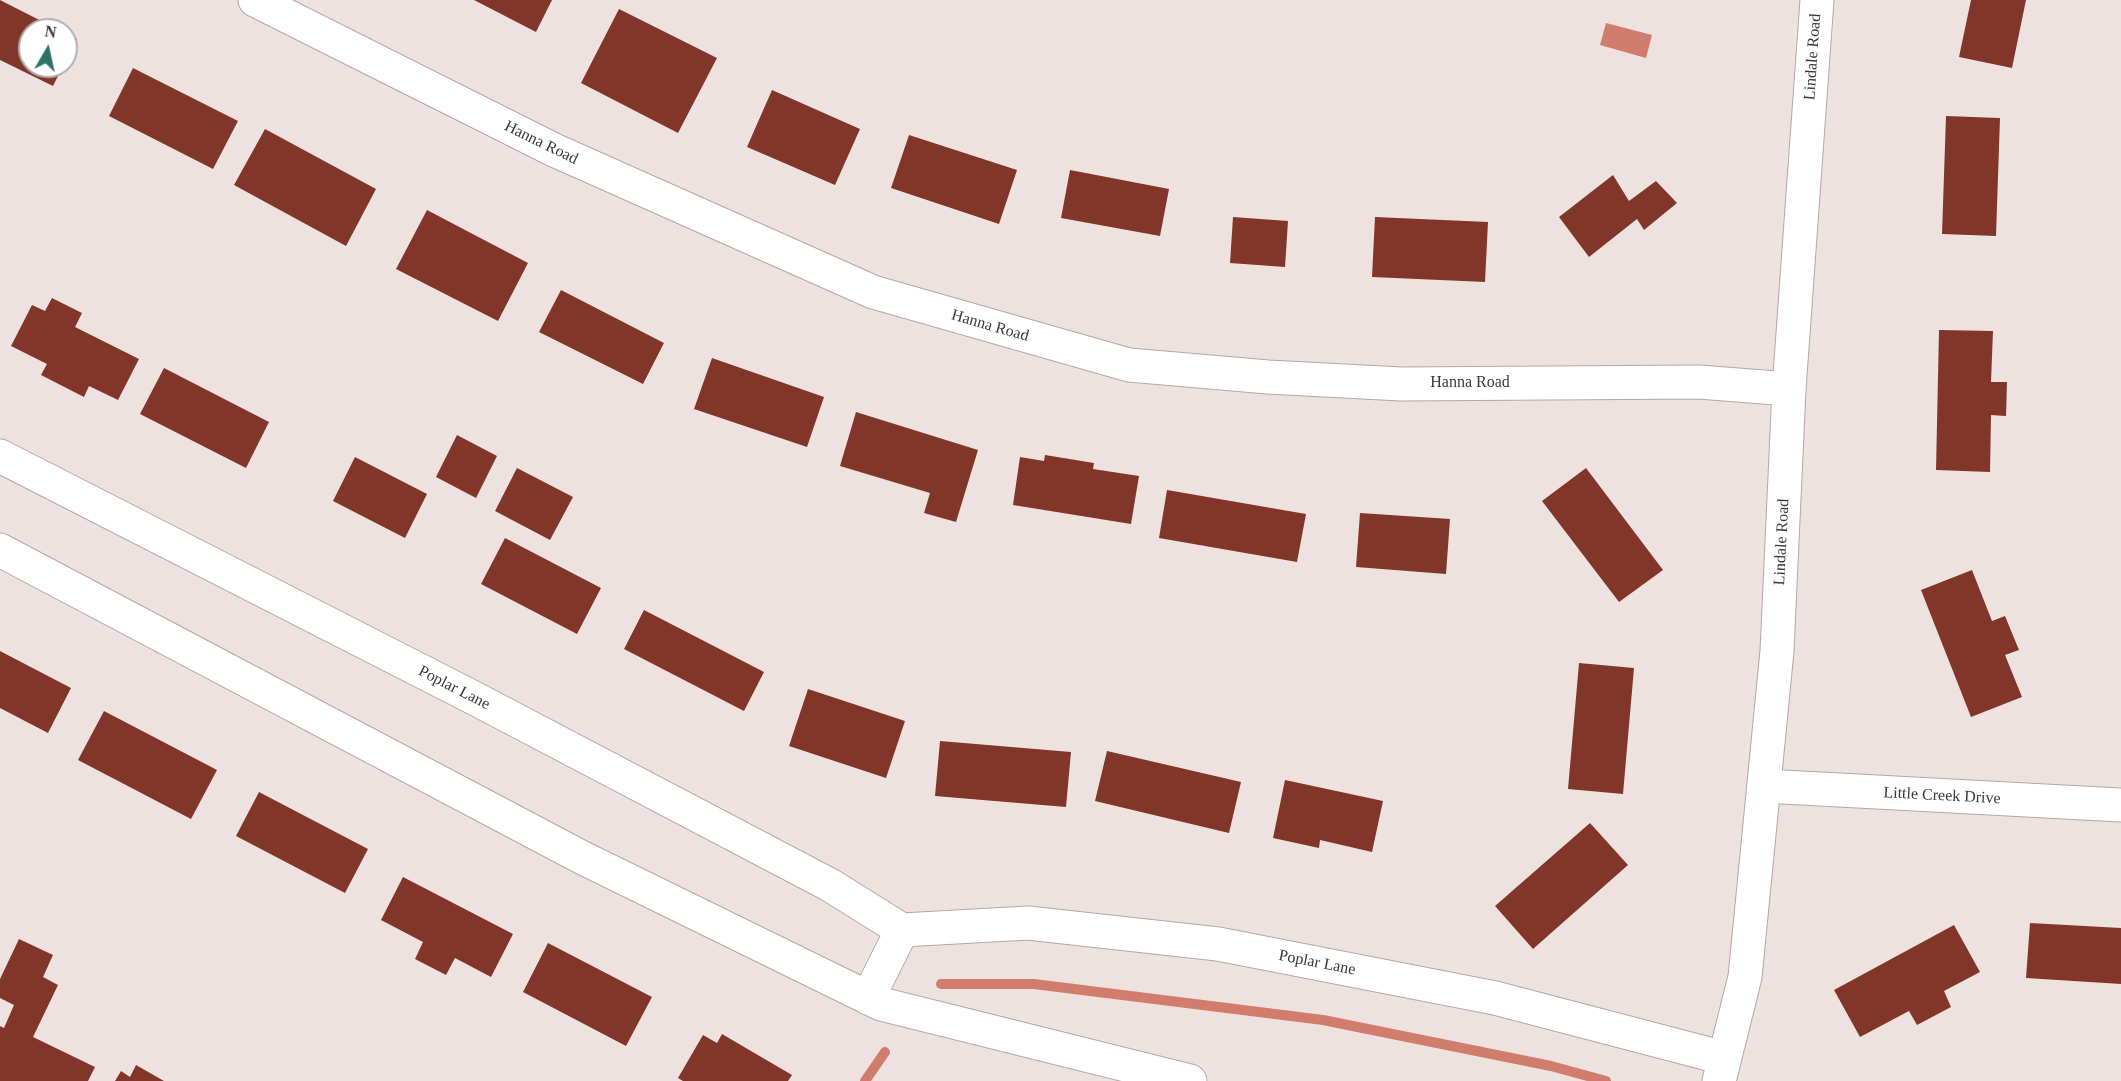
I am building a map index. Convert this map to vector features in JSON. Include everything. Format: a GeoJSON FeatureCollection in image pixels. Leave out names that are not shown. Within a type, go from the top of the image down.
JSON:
{"type":"FeatureCollection","features":[{"type":"Feature","properties":{"kind":"street","name":"Hanna Road"},"geometry":{"type":"LineString","coordinates":[[255,0],[554,150],[873,292],[1129,365],[1268,377],[1401,384],[1699,382],[1789,389]]}},
{"type":"Feature","properties":{"kind":"street","name":"Lindale Road"},"geometry":{"type":"LineString","coordinates":[[1722,1070],[1745,977],[1777,651],[1789,389],[1817,0]]}},
{"type":"Feature","properties":{"kind":"street","name":"Poplar Lane"},"geometry":{"type":"LineString","coordinates":[[0,456],[474,698],[830,885],[902,930],[1028,923],[1218,944],[1495,998],[1722,1070]]}},
{"type":"Feature","properties":{"kind":"street"},"geometry":{"type":"LineString","coordinates":[[0,550],[581,857],[881,1004],[1190,1081]]}},
{"type":"Feature","properties":{"kind":"street","name":"Little Creek Drive"},"geometry":{"type":"LineString","coordinates":[[1764,786],[2121,805]]}},
{"type":"Feature","properties":{"kind":"street"},"geometry":{"type":"LineString","coordinates":[[868,998],[902,930]]}},
{"type":"Feature","properties":{"kind":"shaded area"},"geometry":{"type":"Polygon","coordinates":[[[1606,23],[1652,35],[1646,58],[1600,45],[1606,23]]]}},
{"type":"Feature","properties":{"kind":"building"},"geometry":{"type":"Polygon","coordinates":[[[0,0],[35,18],[18,18],[18,69],[0,60],[0,0]]]}},
{"type":"Feature","properties":{"kind":"building"},"geometry":{"type":"Polygon","coordinates":[[[474,0],[552,0],[536,32],[474,0]]]}},
{"type":"Feature","properties":{"kind":"building"},"geometry":{"type":"Polygon","coordinates":[[[1971,0],[2026,0],[2012,68],[1959,57],[1971,0]]]}},
{"type":"Feature","properties":{"kind":"building"},"geometry":{"type":"Polygon","coordinates":[[[619,9],[717,58],[678,133],[581,83],[619,9]]]}},
{"type":"Feature","properties":{"kind":"building"},"geometry":{"type":"Polygon","coordinates":[[[133,68],[238,121],[213,169],[109,116],[133,68]]]}},
{"type":"Feature","properties":{"kind":"building"},"geometry":{"type":"Polygon","coordinates":[[[37,78],[57,78],[53,86],[37,78]]]}},
{"type":"Feature","properties":{"kind":"building"},"geometry":{"type":"Polygon","coordinates":[[[772,90],[860,129],[835,185],[747,147],[772,90]]]}},
{"type":"Feature","properties":{"kind":"building"},"geometry":{"type":"Polygon","coordinates":[[[1946,116],[2000,118],[1996,236],[1942,234],[1946,116]]]}},
{"type":"Feature","properties":{"kind":"building"},"geometry":{"type":"Polygon","coordinates":[[[265,129],[376,189],[346,246],[234,185],[265,129]]]}},
{"type":"Feature","properties":{"kind":"building"},"geometry":{"type":"Polygon","coordinates":[[[909,135],[1017,170],[999,224],[891,188],[909,135]]]}},
{"type":"Feature","properties":{"kind":"building"},"geometry":{"type":"Polygon","coordinates":[[[1070,170],[1169,189],[1160,236],[1061,218],[1070,170]]]}},
{"type":"Feature","properties":{"kind":"building"},"geometry":{"type":"Polygon","coordinates":[[[1613,175],[1629,201],[1656,181],[1677,203],[1644,230],[1637,219],[1589,257],[1559,217],[1613,175]]]}},
{"type":"Feature","properties":{"kind":"building"},"geometry":{"type":"Polygon","coordinates":[[[427,210],[528,263],[498,321],[396,269],[427,210]]]}},
{"type":"Feature","properties":{"kind":"building"},"geometry":{"type":"Polygon","coordinates":[[[1233,217],[1288,221],[1285,267],[1230,263],[1233,217]]]}},
{"type":"Feature","properties":{"kind":"building"},"geometry":{"type":"Polygon","coordinates":[[[1375,217],[1488,222],[1485,282],[1372,277],[1375,217]]]}},
{"type":"Feature","properties":{"kind":"building"},"geometry":{"type":"Polygon","coordinates":[[[561,290],[664,343],[643,384],[539,332],[561,290]]]}},
{"type":"Feature","properties":{"kind":"building"},"geometry":{"type":"Polygon","coordinates":[[[52,298],[82,313],[75,327],[139,359],[118,400],[89,386],[84,397],[41,375],[47,364],[11,346],[32,305],[45,311],[52,298]]]}},
{"type":"Feature","properties":{"kind":"building"},"geometry":{"type":"Polygon","coordinates":[[[1939,330],[1993,331],[1991,382],[2007,382],[2006,416],[1991,415],[1990,472],[1936,470],[1939,330]]]}},
{"type":"Feature","properties":{"kind":"building"},"geometry":{"type":"Polygon","coordinates":[[[712,358],[824,397],[807,447],[694,409],[712,358]]]}},
{"type":"Feature","properties":{"kind":"building"},"geometry":{"type":"Polygon","coordinates":[[[164,368],[269,422],[246,468],[140,414],[164,368]]]}},
{"type":"Feature","properties":{"kind":"building"},"geometry":{"type":"Polygon","coordinates":[[[856,412],[978,450],[956,522],[924,513],[930,493],[840,466],[856,412]]]}},
{"type":"Feature","properties":{"kind":"building"},"geometry":{"type":"Polygon","coordinates":[[[457,435],[497,456],[476,498],[436,477],[457,435]]]}},
{"type":"Feature","properties":{"kind":"building"},"geometry":{"type":"Polygon","coordinates":[[[1045,455],[1094,463],[1093,469],[1139,476],[1131,524],[1013,505],[1020,457],[1044,461],[1045,455]]]}},
{"type":"Feature","properties":{"kind":"building"},"geometry":{"type":"Polygon","coordinates":[[[355,457],[427,494],[405,538],[333,501],[355,457]]]}},
{"type":"Feature","properties":{"kind":"building"},"geometry":{"type":"Polygon","coordinates":[[[517,468],[573,497],[550,540],[495,511],[517,468]]]}},
{"type":"Feature","properties":{"kind":"building"},"geometry":{"type":"Polygon","coordinates":[[[1586,468],[1663,570],[1619,602],[1542,501],[1586,468]]]}},
{"type":"Feature","properties":{"kind":"building"},"geometry":{"type":"Polygon","coordinates":[[[1167,490],[1306,514],[1297,562],[1159,538],[1167,490]]]}},
{"type":"Feature","properties":{"kind":"building"},"geometry":{"type":"Polygon","coordinates":[[[1360,513],[1450,519],[1446,574],[1356,567],[1360,513]]]}},
{"type":"Feature","properties":{"kind":"building"},"geometry":{"type":"Polygon","coordinates":[[[505,538],[601,588],[577,634],[481,584],[505,538]]]}},
{"type":"Feature","properties":{"kind":"building"},"geometry":{"type":"Polygon","coordinates":[[[1972,570],[1992,621],[2005,616],[2019,650],[2005,655],[2022,697],[1971,717],[1921,590],[1972,570]]]}},
{"type":"Feature","properties":{"kind":"building"},"geometry":{"type":"Polygon","coordinates":[[[644,610],[764,672],[744,711],[624,649],[644,610]]]}},
{"type":"Feature","properties":{"kind":"building"},"geometry":{"type":"Polygon","coordinates":[[[0,651],[71,688],[48,733],[0,708],[0,651]]]}},
{"type":"Feature","properties":{"kind":"building"},"geometry":{"type":"Polygon","coordinates":[[[1579,663],[1634,668],[1623,794],[1568,789],[1579,663]]]}},
{"type":"Feature","properties":{"kind":"building"},"geometry":{"type":"Polygon","coordinates":[[[808,689],[905,721],[886,778],[789,746],[808,689]]]}},
{"type":"Feature","properties":{"kind":"building"},"geometry":{"type":"Polygon","coordinates":[[[104,711],[217,770],[191,819],[78,760],[104,711]]]}},
{"type":"Feature","properties":{"kind":"building"},"geometry":{"type":"Polygon","coordinates":[[[940,741],[1071,752],[1066,807],[935,796],[940,741]]]}},
{"type":"Feature","properties":{"kind":"building"},"geometry":{"type":"Polygon","coordinates":[[[1107,751],[1241,782],[1229,833],[1095,801],[1107,751]]]}},
{"type":"Feature","properties":{"kind":"building"},"geometry":{"type":"Polygon","coordinates":[[[1285,780],[1383,801],[1372,852],[1320,840],[1319,848],[1273,838],[1285,780]]]}},
{"type":"Feature","properties":{"kind":"building"},"geometry":{"type":"Polygon","coordinates":[[[259,792],[368,849],[345,893],[236,836],[259,792]]]}},
{"type":"Feature","properties":{"kind":"building"},"geometry":{"type":"Polygon","coordinates":[[[1590,823],[1628,865],[1533,949],[1495,906],[1590,823]]]}},
{"type":"Feature","properties":{"kind":"building"},"geometry":{"type":"Polygon","coordinates":[[[403,877],[513,934],[491,977],[455,958],[446,975],[415,959],[423,942],[381,920],[403,877]]]}},
{"type":"Feature","properties":{"kind":"building"},"geometry":{"type":"Polygon","coordinates":[[[2030,923],[2121,928],[2121,984],[2026,978],[2030,923]]]}},
{"type":"Feature","properties":{"kind":"building"},"geometry":{"type":"Polygon","coordinates":[[[1954,925],[1980,972],[1944,991],[1951,1007],[1917,1025],[1909,1011],[1860,1037],[1834,990],[1954,925]]]}},
{"type":"Feature","properties":{"kind":"building"},"geometry":{"type":"Polygon","coordinates":[[[19,939],[53,955],[43,977],[58,985],[33,1037],[95,1067],[88,1081],[0,1081],[0,1026],[4,1028],[14,1005],[0,998],[0,979],[19,939]]]}},
{"type":"Feature","properties":{"kind":"building"},"geometry":{"type":"Polygon","coordinates":[[[548,943],[652,997],[626,1046],[523,992],[548,943]]]}},
{"type":"Feature","properties":{"kind":"building"},"geometry":{"type":"Polygon","coordinates":[[[722,1034],[792,1075],[788,1081],[683,1081],[678,1078],[703,1035],[717,1043],[722,1034]]]}},
{"type":"Feature","properties":{"kind":"building"},"geometry":{"type":"Polygon","coordinates":[[[136,1065],[164,1081],[115,1081],[121,1071],[130,1077],[136,1065]]]}},
{"type":"Feature","properties":{"kind":"waterway"},"geometry":{"type":"LineString","coordinates":[[941,984],[1034,984],[1323,1020],[1551,1066],[1606,1081]]}},
{"type":"Feature","properties":{"kind":"waterway"},"geometry":{"type":"LineString","coordinates":[[865,1081],[885,1052]]}}]}
